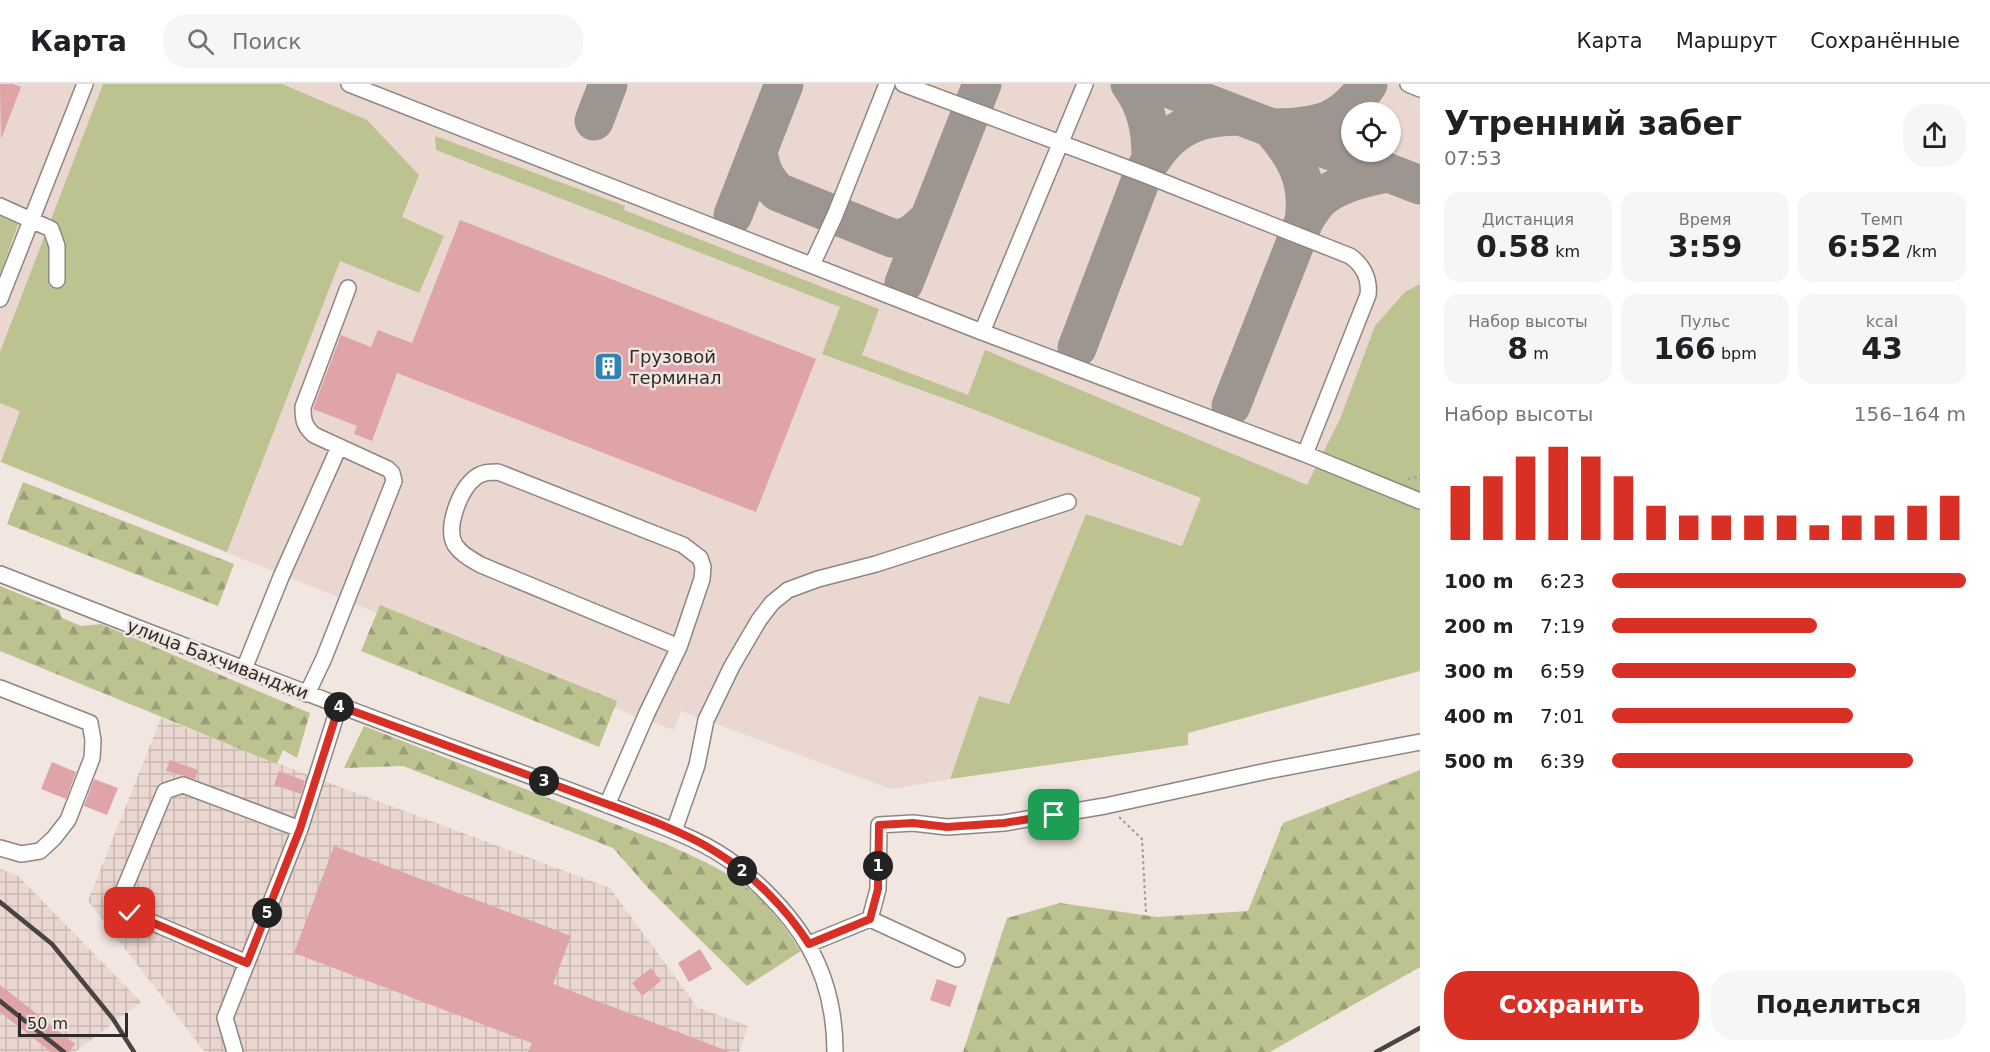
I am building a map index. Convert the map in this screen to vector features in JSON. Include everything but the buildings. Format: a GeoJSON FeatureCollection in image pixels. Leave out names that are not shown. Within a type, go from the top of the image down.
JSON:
{"type":"FeatureCollection","features":[{"type":"Feature","properties":{"kind":"street"},"geometry":{"type":"LineString","coordinates":[[0,299],[85,84]]}},
{"type":"Feature","properties":{"kind":"street"},"geometry":{"type":"LineString","coordinates":[[348,84],[982,332],[1305,454],[1420,501]]}},
{"type":"Feature","properties":{"kind":"street"},"geometry":{"type":"LineString","coordinates":[[812,265],[835,215],[887,84]]}},
{"type":"Feature","properties":{"kind":"street"},"geometry":{"type":"LineString","coordinates":[[903,84],[1143,174],[1350,256],[1362,267],[1369,286],[1368,295],[1305,454]]}},
{"type":"Feature","properties":{"kind":"street"},"geometry":{"type":"LineString","coordinates":[[982,332],[1085,84]]}},
{"type":"Feature","properties":{"kind":"street"},"geometry":{"type":"LineString","coordinates":[[1408,84],[1420,89]]}},
{"type":"Feature","properties":{"kind":"street"},"geometry":{"type":"LineString","coordinates":[[0,206],[31,222],[51,229],[57,246],[57,280]]}},
{"type":"Feature","properties":{"kind":"street"},"geometry":{"type":"LineString","coordinates":[[307,694],[324,658],[393,481],[392,473],[388,469],[321,440],[307,428],[303,419],[303,407],[348,288]]}},
{"type":"Feature","properties":{"kind":"street"},"geometry":{"type":"LineString","coordinates":[[244,669],[281,577],[339,447]]}},
{"type":"Feature","properties":{"kind":"street"},"geometry":{"type":"LineString","coordinates":[[608,805],[679,647],[702,579],[703,567],[700,558],[682,545],[498,472],[486,472],[475,477],[463,491],[452,522],[451,534],[464,556],[679,647]]}},
{"type":"Feature","properties":{"kind":"street"},"geometry":{"type":"LineString","coordinates":[[674,831],[697,765],[706,720],[732,666],[759,620],[772,603],[788,590],[818,579],[876,564],[1068,502]]}},
{"type":"Feature","properties":{"kind":"street","name":"улица Бахчиванджи"},"geometry":{"type":"LineString","coordinates":[[0,574],[307,694],[608,805],[674,831],[716,851],[774,900],[809,944],[818,960],[832,1008],[835,1052]]}},
{"type":"Feature","properties":{"kind":"street"},"geometry":{"type":"LineString","coordinates":[[0,688],[90,723],[93,740],[92,758],[68,820],[54,838],[40,851],[21,854],[0,848]]}},
{"type":"Feature","properties":{"kind":"street"},"geometry":{"type":"LineString","coordinates":[[236,1052],[225,1018],[300,829],[339,706]]}},
{"type":"Feature","properties":{"kind":"street"},"geometry":{"type":"LineString","coordinates":[[870,919],[878,889],[879,825],[913,823],[947,827],[1004,823],[1105,807],[1268,771],[1420,742]]}},
{"type":"Feature","properties":{"kind":"street"},"geometry":{"type":"LineString","coordinates":[[247,963],[130,913],[123,892],[165,791],[183,784],[300,829]]}},
{"type":"Feature","properties":{"kind":"street"},"geometry":{"type":"LineString","coordinates":[[809,944],[870,919],[957,959]]}},
{"type":"Feature","properties":{"kind":"path"},"geometry":{"type":"LineString","coordinates":[[1105,807],[1142,839],[1146,914]]}},
{"type":"Feature","properties":{"kind":"shaded area"},"geometry":{"type":"Polygon","coordinates":[[[0,84],[1420,84],[1420,552],[1183,546],[1086,514],[1009,704],[979,696],[950,779],[891,789],[681,711],[674,730],[0,462],[0,84]]]}},
{"type":"Feature","properties":{"kind":"shaded area"},"geometry":{"type":"Polygon","coordinates":[[[161,718],[610,888],[697,1007],[748,1026],[739,1052],[205,1052],[88,901],[161,718]]]}},
{"type":"Feature","properties":{"kind":"shaded area"},"geometry":{"type":"Polygon","coordinates":[[[0,869],[18,876],[141,1002],[75,1052],[0,1052],[0,869]]]}},
{"type":"Feature","properties":{"kind":"green space"},"geometry":{"type":"Polygon","coordinates":[[[103,84],[282,84],[367,120],[419,175],[402,217],[444,236],[419,293],[340,261],[227,552],[1,462],[20,411],[0,403],[0,352],[103,84]]]}},
{"type":"Feature","properties":{"kind":"green space"},"geometry":{"type":"Polygon","coordinates":[[[435,136],[625,206],[624,210],[879,309],[862,355],[968,395],[985,350],[1307,485],[1340,419],[1375,326],[1405,292],[1420,284],[1420,671],[1188,733],[1188,745],[950,779],[979,696],[1009,704],[1086,514],[1182,546],[1201,498],[965,406],[822,354],[840,307],[436,150],[435,136]]]}},
{"type":"Feature","properties":{"kind":"green space"},"geometry":{"type":"Polygon","coordinates":[[[0,213],[18,224],[0,275],[0,213]]]}},
{"type":"Feature","properties":{"kind":"green space"},"geometry":{"type":"Polygon","coordinates":[[[23,482],[234,564],[218,606],[7,524],[23,482]]]}},
{"type":"Feature","properties":{"kind":"green space"},"geometry":{"type":"Polygon","coordinates":[[[0,586],[59,610],[62,618],[81,626],[101,624],[310,713],[297,758],[283,750],[277,764],[0,651],[0,586]]]}},
{"type":"Feature","properties":{"kind":"green space"},"geometry":{"type":"Polygon","coordinates":[[[380,605],[617,701],[599,747],[361,651],[380,605]]]}},
{"type":"Feature","properties":{"kind":"green space"},"geometry":{"type":"Polygon","coordinates":[[[364,726],[661,842],[712,865],[747,888],[764,903],[781,922],[801,951],[747,986],[649,889],[613,848],[403,766],[344,768],[364,726]]]}},
{"type":"Feature","properties":{"kind":"green space"},"geometry":{"type":"Polygon","coordinates":[[[1420,770],[1420,967],[1270,1052],[963,1052],[1007,918],[1060,903],[1157,917],[1248,911],[1283,823],[1420,770]]]}},
{"type":"Feature","properties":{"kind":"taxiway"},"geometry":{"type":"LineString","coordinates":[[594,121],[608,84]]}},
{"type":"Feature","properties":{"kind":"taxiway"},"geometry":{"type":"LineString","coordinates":[[733,215],[784,84]]}},
{"type":"Feature","properties":{"kind":"taxiway"},"geometry":{"type":"LineString","coordinates":[[904,283],[982,84]]}},
{"type":"Feature","properties":{"kind":"taxiway"},"geometry":{"type":"LineString","coordinates":[[1130,84],[1147,119],[1151,158]]}},
{"type":"Feature","properties":{"kind":"taxiway"},"geometry":{"type":"LineString","coordinates":[[1157,84],[1420,185]]}},
{"type":"Feature","properties":{"kind":"taxiway"},"geometry":{"type":"LineString","coordinates":[[1276,128],[1305,126],[1329,120],[1349,107],[1368,84]]}},
{"type":"Feature","properties":{"kind":"taxiway"},"geometry":{"type":"LineString","coordinates":[[1077,348],[1143,174],[1151,159],[1170,137],[1193,123],[1207,119],[1239,116]]}},
{"type":"Feature","properties":{"kind":"taxiway"},"geometry":{"type":"LineString","coordinates":[[1271,128],[1288,149],[1299,170],[1305,194],[1304,221]]}},
{"type":"Feature","properties":{"kind":"taxiway"},"geometry":{"type":"LineString","coordinates":[[758,150],[764,173],[778,192],[892,238],[908,236],[929,219]]}},
{"type":"Feature","properties":{"kind":"taxiway"},"geometry":{"type":"LineString","coordinates":[[1231,406],[1304,221],[1316,203],[1336,188],[1387,173]]}},
{"type":"Feature","properties":{"kind":"railway"},"geometry":{"type":"LineString","coordinates":[[0,902],[52,944],[113,1019],[134,1052]]}},
{"type":"Feature","properties":{"kind":"railway"},"geometry":{"type":"LineString","coordinates":[[0,1001],[64,1052]]}},
{"type":"Feature","properties":{"kind":"railway"},"geometry":{"type":"LineString","coordinates":[[1376,1052],[1420,1028]]}},
{"type":"Feature","properties":{"kind":"place","name":"Грузовой терминал"},"geometry":{"type":"Point","coordinates":[608,366]}},
{"type":"Feature","properties":{"kind":"route"},"geometry":{"type":"LineString","coordinates":[[130,913],[247,963],[300,829],[339,706],[608,805],[674,831],[716,851],[774,900],[809,944],[870,919],[878,889],[879,825],[913,823],[947,827],[1004,823],[1054,815]]}}]}
